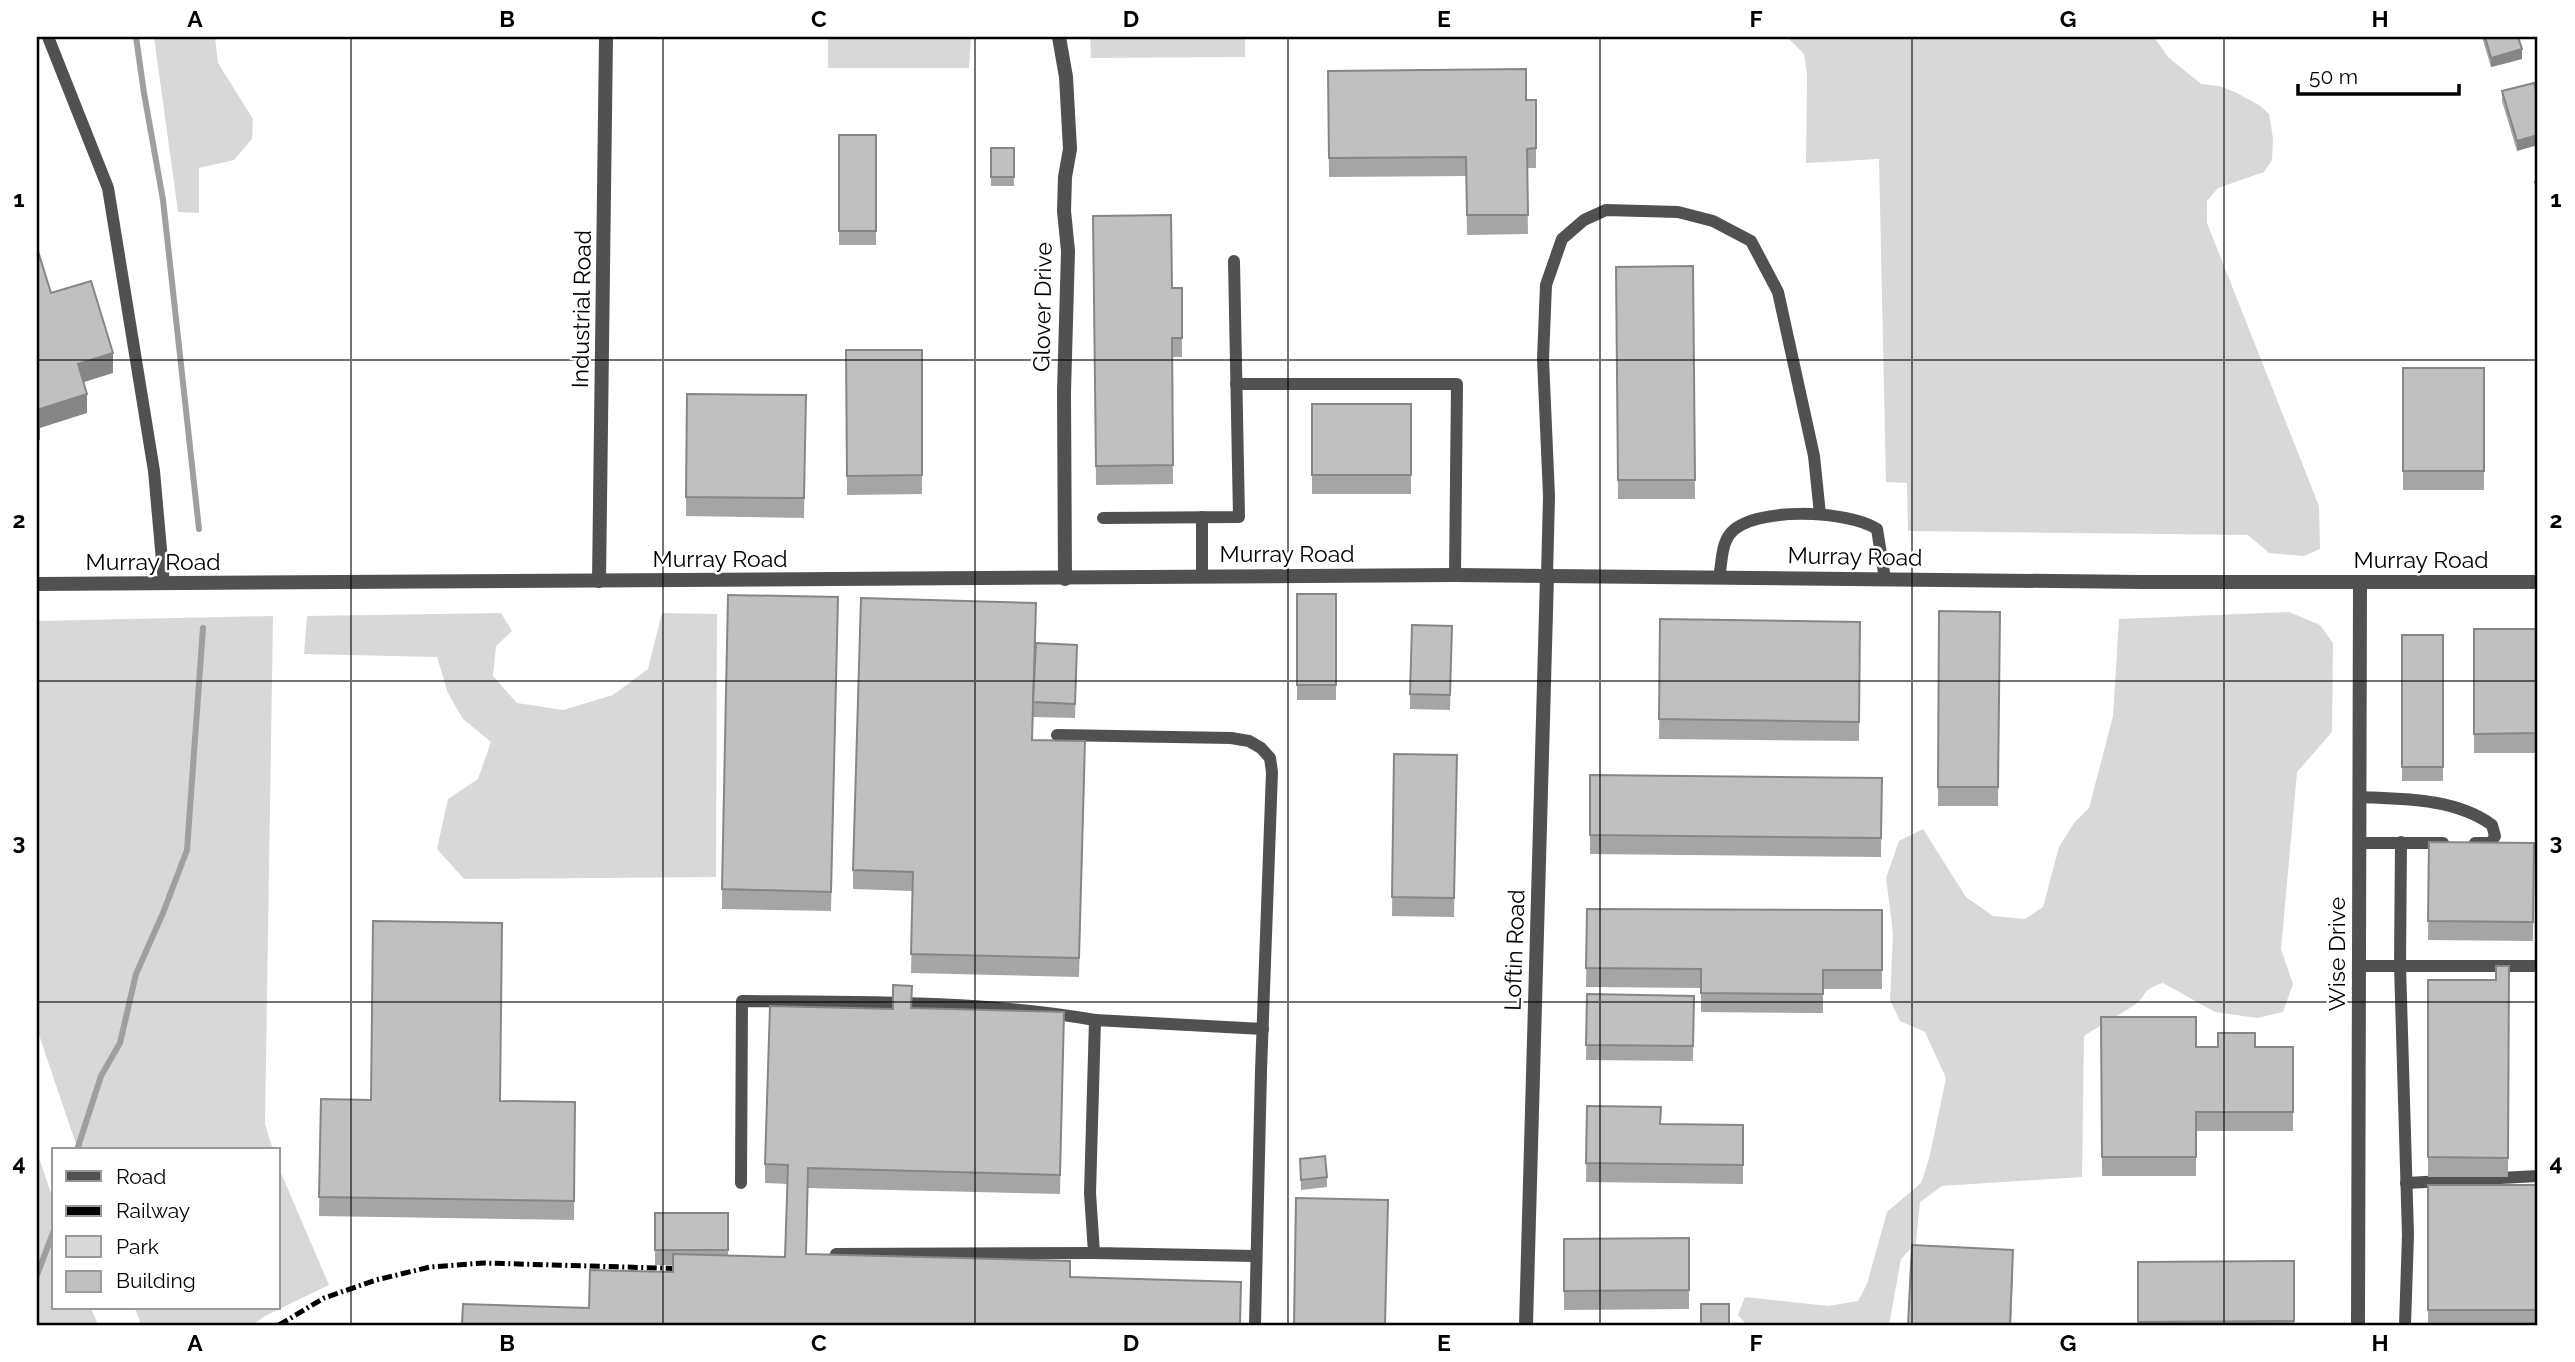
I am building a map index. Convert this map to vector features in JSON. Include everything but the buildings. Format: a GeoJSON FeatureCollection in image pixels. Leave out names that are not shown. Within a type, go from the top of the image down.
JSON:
{"type":"FeatureCollection","features":[{"type":"Feature","properties":{"kind":"street","name":"Industrial Road"},"geometry":{"type":"LineString","coordinates":[[599,581],[606,37]]}},
{"type":"Feature","properties":{"kind":"street","name":"Glover Drive"},"geometry":{"type":"LineString","coordinates":[[1059,37],[1066,77],[1070,149],[1065,177],[1064,211],[1068,251],[1064,393],[1065,579]]}},
{"type":"Feature","properties":{"kind":"street","name":"Murray Road"},"geometry":{"type":"LineString","coordinates":[[37,584],[1455,575],[2538,582]]}},
{"type":"Feature","properties":{"kind":"street","name":"Loftin Road"},"geometry":{"type":"LineString","coordinates":[[1526,1325],[1547,576]]}},
{"type":"Feature","properties":{"kind":"street","name":"Wise Drive"},"geometry":{"type":"LineString","coordinates":[[2358,1325],[2360,582]]}},
{"type":"Feature","properties":{"kind":"lane"},"geometry":{"type":"LineString","coordinates":[[48,37],[108,188],[154,471],[164,583]]}},
{"type":"Feature","properties":{"kind":"lane"},"geometry":{"type":"LineString","coordinates":[[1547,576],[1549,496],[1543,359],[1546,285],[1562,239],[1584,220],[1606,210],[1678,212],[1713,221],[1751,241],[1778,292],[1814,456],[1820,514]]}},
{"type":"Feature","properties":{"kind":"lane"},"geometry":{"type":"LineString","coordinates":[[1103,518],[1239,517],[1234,261]]}},
{"type":"Feature","properties":{"kind":"lane"},"geometry":{"type":"LineString","coordinates":[[1236,384],[1458,384],[1455,575]]}},
{"type":"Feature","properties":{"kind":"lane"},"geometry":{"type":"LineString","coordinates":[[1719,577],[1725,544],[1730,534],[1745,523],[1758,517],[1820,514],[1867,522],[1877,529],[1885,579]]}},
{"type":"Feature","properties":{"kind":"lane"},"geometry":{"type":"LineString","coordinates":[[1202,517],[1202,576]]}},
{"type":"Feature","properties":{"kind":"lane"},"geometry":{"type":"LineString","coordinates":[[1057,735],[1231,738],[1249,741],[1261,748],[1269,758],[1272,772],[1271,829],[1255,1325]]}},
{"type":"Feature","properties":{"kind":"lane"},"geometry":{"type":"LineString","coordinates":[[2359,797],[2412,799],[2475,813],[2492,825],[2495,836],[2490,843],[2360,843]]}},
{"type":"Feature","properties":{"kind":"lane"},"geometry":{"type":"LineString","coordinates":[[2401,842],[2400,965],[2407,1235],[2405,1325]]}},
{"type":"Feature","properties":{"kind":"lane"},"geometry":{"type":"LineString","coordinates":[[2359,965],[2538,966]]}},
{"type":"Feature","properties":{"kind":"lane"},"geometry":{"type":"LineString","coordinates":[[741,1183],[742,1001],[916,1003],[1042,1011],[1095,1020],[1263,1029]]}},
{"type":"Feature","properties":{"kind":"lane"},"geometry":{"type":"LineString","coordinates":[[1094,1253],[1090,1193],[1095,1020]]}},
{"type":"Feature","properties":{"kind":"lane"},"geometry":{"type":"LineString","coordinates":[[2406,1183],[2538,1176]]}},
{"type":"Feature","properties":{"kind":"lane"},"geometry":{"type":"LineString","coordinates":[[836,1254],[1094,1253],[1256,1256]]}},
{"type":"Feature","properties":{"kind":"green space"},"geometry":{"type":"Polygon","coordinates":[[[154,37],[215,37],[218,63],[253,119],[252,139],[234,160],[199,168],[199,213],[178,212],[154,37]]]}},
{"type":"Feature","properties":{"kind":"green space"},"geometry":{"type":"Polygon","coordinates":[[[828,37],[971,37],[969,68],[828,68],[828,37]]]}},
{"type":"Feature","properties":{"kind":"green space"},"geometry":{"type":"Polygon","coordinates":[[[1090,37],[1245,37],[1245,57],[1091,58],[1090,37]]]}},
{"type":"Feature","properties":{"kind":"green space"},"geometry":{"type":"Polygon","coordinates":[[[1787,37],[2154,37],[2168,57],[2201,84],[2219,86],[2235,92],[2259,105],[2269,114],[2273,138],[2272,160],[2264,172],[2218,188],[2207,201],[2207,223],[2319,506],[2320,549],[2304,556],[2269,553],[2248,535],[1908,531],[1907,483],[1886,482],[1879,159],[1806,163],[1807,75],[1804,54],[1787,37]]]}},
{"type":"Feature","properties":{"kind":"green space"},"geometry":{"type":"Polygon","coordinates":[[[2289,612],[2320,625],[2333,643],[2332,732],[2297,772],[2281,949],[2293,984],[2283,1012],[2257,1018],[2215,1012],[2163,983],[2150,988],[2138,1003],[2084,1036],[2082,1177],[1942,1186],[1920,1202],[1916,1243],[1901,1259],[1889,1325],[1747,1325],[1738,1315],[1745,1297],[1828,1306],[1858,1301],[1867,1284],[1887,1212],[1921,1183],[1929,1159],[1946,1078],[1925,1032],[1900,1021],[1890,1000],[1893,933],[1886,878],[1899,841],[1923,829],[1966,897],[1993,916],[2025,919],[2043,907],[2059,847],[2074,823],[2089,808],[2113,716],[2119,619],[2289,612]]]}},
{"type":"Feature","properties":{"kind":"green space"},"geometry":{"type":"Polygon","coordinates":[[[501,613],[512,631],[496,646],[493,676],[517,703],[563,710],[613,695],[648,669],[662,613],[717,614],[716,877],[464,879],[437,849],[448,799],[478,779],[491,742],[463,719],[448,693],[437,657],[304,654],[307,616],[501,613]]]}},
{"type":"Feature","properties":{"kind":"green space"},"geometry":{"type":"Polygon","coordinates":[[[273,616],[265,1124],[272,1148],[77,1148],[37,1029],[37,621],[273,616]]]}},
{"type":"Feature","properties":{"kind":"green space"},"geometry":{"type":"Polygon","coordinates":[[[37,1152],[52,1196],[52,1310],[92,1310],[98,1325],[37,1325],[37,1152]]]}},
{"type":"Feature","properties":{"kind":"green space"},"geometry":{"type":"Polygon","coordinates":[[[280,1171],[329,1285],[280,1309],[280,1171]]]}},
{"type":"Feature","properties":{"kind":"green space"},"geometry":{"type":"Polygon","coordinates":[[[136,1310],[277,1310],[253,1325],[141,1325],[136,1310]]]}},
{"type":"Feature","properties":{"kind":"waterway"},"geometry":{"type":"LineString","coordinates":[[136,37],[163,200],[199,529]]}},
{"type":"Feature","properties":{"kind":"waterway"},"geometry":{"type":"LineString","coordinates":[[78,1148],[101,1076],[120,1043],[136,974],[187,850],[203,628]]}},
{"type":"Feature","properties":{"kind":"waterway"},"geometry":{"type":"LineString","coordinates":[[37,1275],[52,1235]]}},
{"type":"Feature","properties":{"kind":"railway"},"geometry":{"type":"LineString","coordinates":[[279,1325],[324,1298],[376,1280],[430,1267],[484,1263],[694,1269]]}}]}
